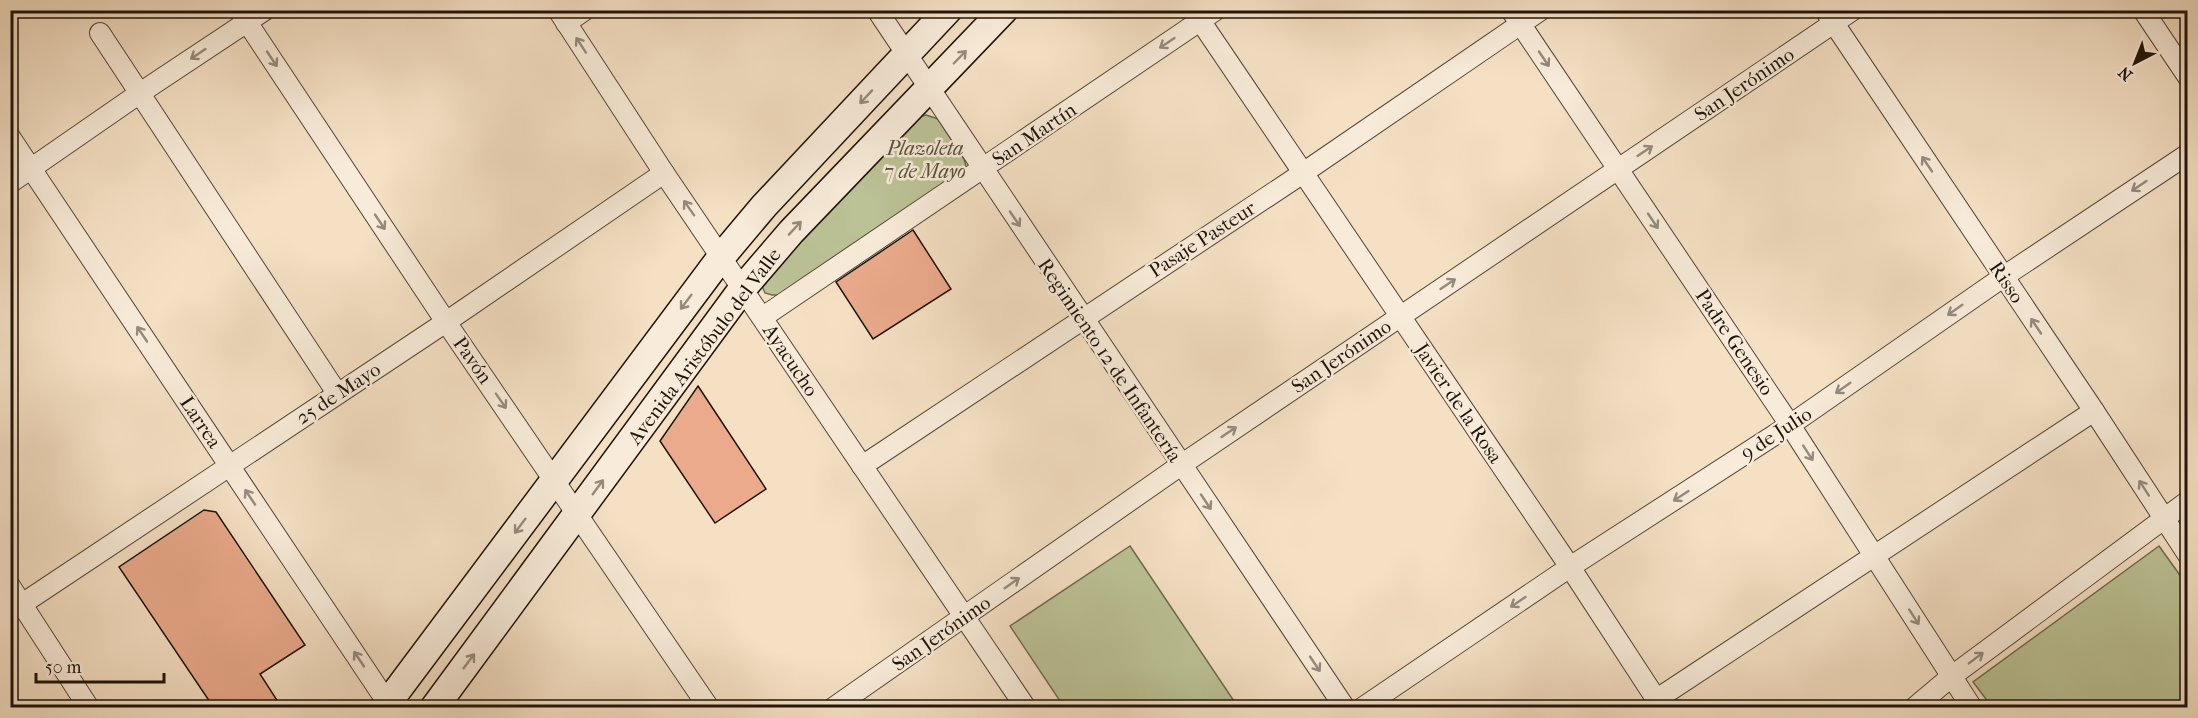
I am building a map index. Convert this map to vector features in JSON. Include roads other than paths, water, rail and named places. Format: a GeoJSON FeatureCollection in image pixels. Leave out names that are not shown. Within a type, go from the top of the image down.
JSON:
{"type":"FeatureCollection","features":[{"type":"Feature","properties":{"kind":"main road","name":"Avenida Aristóbulo del Valle"},"geometry":{"type":"LineString","coordinates":[[387,706],[722,256],[764,206],[948,10]]}},
{"type":"Feature","properties":{"kind":"main road","name":"Avenida Aristóbulo del Valle"},"geometry":{"type":"LineString","coordinates":[[435,708],[743,288],[791,232],[1004,10]]}},
{"type":"Feature","properties":{"kind":"street"},"geometry":{"type":"LineString","coordinates":[[10,183],[140,93],[243,16],[265,10]]}},
{"type":"Feature","properties":{"kind":"street"},"geometry":{"type":"LineString","coordinates":[[562,17],[585,10]]}},
{"type":"Feature","properties":{"kind":"street","name":"Regimiento 12 de Infantería"},"geometry":{"type":"LineString","coordinates":[[877,10],[982,170],[1345,708]]}},
{"type":"Feature","properties":{"kind":"street","name":"Pasaje Pasteur"},"geometry":{"type":"LineString","coordinates":[[862,466],[1303,173],[1516,17],[1541,10]]}},
{"type":"Feature","properties":{"kind":"street","name":"San Jerónimo"},"geometry":{"type":"LineString","coordinates":[[833,708],[1180,465],[1618,170],[1829,17],[1853,10]]}},
{"type":"Feature","properties":{"kind":"street"},"geometry":{"type":"LineString","coordinates":[[2143,10],[2187,77]]}},
{"type":"Feature","properties":{"kind":"street","name":"San Martín"},"geometry":{"type":"LineString","coordinates":[[763,317],[982,170],[1203,14]]}},
{"type":"Feature","properties":{"kind":"street","name":"Javier de la Rosa"},"geometry":{"type":"LineString","coordinates":[[1203,14],[1303,173],[1570,567],[1659,703]]}},
{"type":"Feature","properties":{"kind":"street","name":"Pavón"},"geometry":{"type":"LineString","coordinates":[[243,16],[447,322],[710,708]]}},
{"type":"Feature","properties":{"kind":"street","name":"Ayacucho"},"geometry":{"type":"LineString","coordinates":[[562,17],[664,173],[1026,708]]}},
{"type":"Feature","properties":{"kind":"street","name":"Padre Genesio"},"geometry":{"type":"LineString","coordinates":[[1516,17],[1790,424],[1972,708]]}},
{"type":"Feature","properties":{"kind":"street","name":"Risso"},"geometry":{"type":"LineString","coordinates":[[1829,17],[2094,411],[2187,555]]}},
{"type":"Feature","properties":{"kind":"street"},"geometry":{"type":"LineString","coordinates":[[100,33],[337,393]]}},
{"type":"Feature","properties":{"kind":"street","name":"Larrea"},"geometry":{"type":"LineString","coordinates":[[10,137],[387,706]]}},
{"type":"Feature","properties":{"kind":"street","name":"9 de Julio"},"geometry":{"type":"LineString","coordinates":[[1362,708],[1570,567],[1790,424],[2187,154]]}},
{"type":"Feature","properties":{"kind":"street","name":"25 de Mayo"},"geometry":{"type":"LineString","coordinates":[[16,608],[447,322],[664,173]]}},
{"type":"Feature","properties":{"kind":"street"},"geometry":{"type":"LineString","coordinates":[[1659,703],[1874,554],[2094,411]]}},
{"type":"Feature","properties":{"kind":"street"},"geometry":{"type":"LineString","coordinates":[[1914,708],[1952,676],[2187,501]]}},
{"type":"Feature","properties":{"kind":"street"},"geometry":{"type":"LineString","coordinates":[[10,586],[16,608],[89,708]]}},
{"type":"Feature","properties":{"kind":"park label","name":"Plazoleta 7 de Mayo"},"geometry":{"type":"Point","coordinates":[925,160]}}]}
